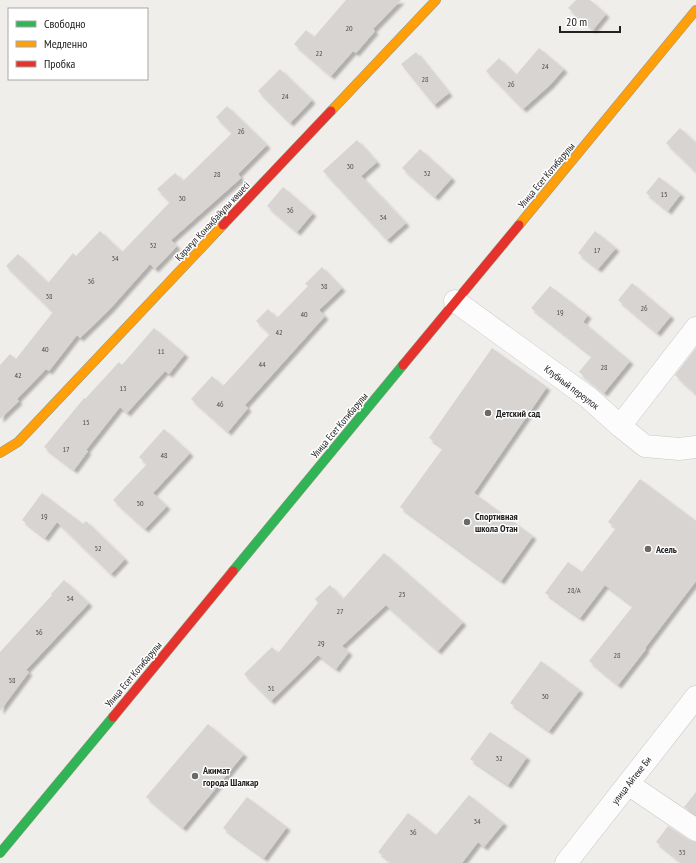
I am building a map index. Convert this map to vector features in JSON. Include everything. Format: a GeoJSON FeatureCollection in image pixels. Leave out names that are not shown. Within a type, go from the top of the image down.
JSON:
{"type":"FeatureCollection","features":[{"type":"Feature","properties":{"kind":"main road","name":"Қарағұл Қонақбайұлы көшесі"},"geometry":{"type":"LineString","coordinates":[[0,453],[18,442],[436,0]]}},
{"type":"Feature","properties":{"kind":"main road","name":"Улица Есет Котибарулы"},"geometry":{"type":"LineString","coordinates":[[0,853],[696,10]]}},
{"type":"Feature","properties":{"kind":"street","name":"Клубный переулок"},"geometry":{"type":"LineString","coordinates":[[455,302],[589,398],[645,446],[679,449],[696,447]]}},
{"type":"Feature","properties":{"kind":"street"},"geometry":{"type":"LineString","coordinates":[[620,426],[696,328]]}},
{"type":"Feature","properties":{"kind":"street","name":"улица Айтеке Би"},"geometry":{"type":"LineString","coordinates":[[566,863],[696,697]]}},
{"type":"Feature","properties":{"kind":"street"},"geometry":{"type":"LineString","coordinates":[[628,784],[696,830]]}},
{"type":"Feature","properties":{"kind":"building"},"geometry":{"type":"Polygon","coordinates":[[[346,0],[401,0],[373,29],[375,31],[356,53],[353,51],[331,76],[294,44],[306,30],[314,37],[346,0]]]}},
{"type":"Feature","properties":{"kind":"building"},"geometry":{"type":"Polygon","coordinates":[[[576,0],[590,0],[606,14],[593,30],[568,8],[576,0]]]}},
{"type":"Feature","properties":{"kind":"building"},"geometry":{"type":"Polygon","coordinates":[[[539,48],[564,69],[550,85],[523,109],[486,71],[499,58],[516,75],[539,48]]]}},
{"type":"Feature","properties":{"kind":"building"},"geometry":{"type":"Polygon","coordinates":[[[416,52],[449,93],[434,105],[401,64],[416,52]]]}},
{"type":"Feature","properties":{"kind":"building"},"geometry":{"type":"Polygon","coordinates":[[[280,69],[312,100],[290,123],[258,91],[280,69]]]}},
{"type":"Feature","properties":{"kind":"building"},"geometry":{"type":"Polygon","coordinates":[[[227,106],[267,145],[238,174],[241,178],[171,240],[177,246],[155,269],[150,264],[110,309],[80,338],[77,335],[49,371],[46,369],[17,399],[19,401],[0,419],[0,365],[10,354],[16,359],[53,312],[6,266],[18,254],[48,283],[73,253],[76,256],[100,231],[122,252],[170,202],[157,189],[175,173],[183,181],[232,133],[216,117],[227,106]]]}},
{"type":"Feature","properties":{"kind":"building"},"geometry":{"type":"Polygon","coordinates":[[[680,128],[696,143],[696,172],[666,143],[680,128]]]}},
{"type":"Feature","properties":{"kind":"building"},"geometry":{"type":"Polygon","coordinates":[[[357,140],[377,162],[361,176],[406,223],[387,240],[323,171],[357,140]]]}},
{"type":"Feature","properties":{"kind":"building"},"geometry":{"type":"Polygon","coordinates":[[[420,149],[452,178],[435,197],[402,168],[420,149]]]}},
{"type":"Feature","properties":{"kind":"building"},"geometry":{"type":"Polygon","coordinates":[[[659,177],[681,194],[668,211],[646,193],[659,177]]]}},
{"type":"Feature","properties":{"kind":"building"},"geometry":{"type":"Polygon","coordinates":[[[283,187],[313,213],[297,232],[267,206],[283,187]]]}},
{"type":"Feature","properties":{"kind":"building"},"geometry":{"type":"Polygon","coordinates":[[[595,231],[616,248],[598,269],[578,253],[595,231]]]}},
{"type":"Feature","properties":{"kind":"building"},"geometry":{"type":"Polygon","coordinates":[[[322,267],[342,288],[319,310],[325,316],[245,405],[248,408],[228,432],[191,399],[212,376],[223,386],[270,334],[256,321],[268,309],[277,318],[308,286],[305,284],[322,267]]]}},
{"type":"Feature","properties":{"kind":"building"},"geometry":{"type":"Polygon","coordinates":[[[632,283],[671,316],[657,333],[618,300],[632,283]]]}},
{"type":"Feature","properties":{"kind":"building"},"geometry":{"type":"Polygon","coordinates":[[[550,286],[588,315],[583,322],[630,361],[604,393],[579,372],[592,356],[531,308],[550,286]]]}},
{"type":"Feature","properties":{"kind":"building"},"geometry":{"type":"Polygon","coordinates":[[[154,328],[185,354],[169,374],[165,371],[127,413],[120,407],[86,450],[88,451],[74,470],[44,447],[84,398],[85,399],[119,362],[122,365],[154,328]]]}},
{"type":"Feature","properties":{"kind":"building"},"geometry":{"type":"Polygon","coordinates":[[[492,348],[547,387],[474,493],[533,536],[501,581],[400,507],[443,448],[429,438],[492,348]]]}},
{"type":"Feature","properties":{"kind":"building"},"geometry":{"type":"Polygon","coordinates":[[[696,348],[696,394],[675,375],[696,348]]]}},
{"type":"Feature","properties":{"kind":"building"},"geometry":{"type":"Polygon","coordinates":[[[164,429],[190,453],[153,493],[167,506],[145,529],[113,500],[147,464],[139,457],[164,429]]]}},
{"type":"Feature","properties":{"kind":"building","name":"Асель"},"geometry":{"type":"Polygon","coordinates":[[[640,479],[696,521],[696,581],[618,685],[589,661],[633,606],[605,585],[580,618],[545,593],[568,562],[582,572],[616,528],[608,522],[640,479]]]}},
{"type":"Feature","properties":{"kind":"building"},"geometry":{"type":"Polygon","coordinates":[[[42,493],[83,524],[86,521],[125,559],[111,574],[57,522],[45,538],[22,520],[42,493]]]}},
{"type":"Feature","properties":{"kind":"building"},"geometry":{"type":"Polygon","coordinates":[[[384,553],[463,622],[438,651],[386,605],[342,646],[349,652],[336,669],[318,655],[271,701],[244,674],[272,647],[278,653],[318,603],[315,599],[330,585],[343,599],[384,553]]]}},
{"type":"Feature","properties":{"kind":"building"},"geometry":{"type":"Polygon","coordinates":[[[64,580],[89,603],[26,670],[29,672],[0,711],[0,652],[64,580]]]}},
{"type":"Feature","properties":{"kind":"building"},"geometry":{"type":"Polygon","coordinates":[[[541,661],[580,690],[549,731],[510,703],[541,661]]]}},
{"type":"Feature","properties":{"kind":"building","name":"Акимат города Шалкар"},"geometry":{"type":"Polygon","coordinates":[[[208,724],[244,754],[183,828],[146,797],[208,724]]]}},
{"type":"Feature","properties":{"kind":"building"},"geometry":{"type":"Polygon","coordinates":[[[490,732],[527,757],[508,785],[470,759],[490,732]]]}},
{"type":"Feature","properties":{"kind":"building"},"geometry":{"type":"Polygon","coordinates":[[[696,792],[696,815],[684,807],[696,792]]]}},
{"type":"Feature","properties":{"kind":"building"},"geometry":{"type":"Polygon","coordinates":[[[469,795],[504,823],[484,847],[478,842],[462,863],[392,863],[378,852],[408,813],[436,835],[469,795]]]}},
{"type":"Feature","properties":{"kind":"building"},"geometry":{"type":"Polygon","coordinates":[[[247,797],[287,827],[264,858],[223,828],[247,797]]]}},
{"type":"Feature","properties":{"kind":"building"},"geometry":{"type":"Polygon","coordinates":[[[668,826],[689,840],[696,842],[696,863],[682,863],[656,842],[668,826]]]}},
{"type":"Feature","properties":{"kind":"traffic: fast"},"geometry":{"type":"LineString","coordinates":[[233,571],[403,365]]}},
{"type":"Feature","properties":{"kind":"traffic: fast"},"geometry":{"type":"LineString","coordinates":[[0,853],[113,717]]}},
{"type":"Feature","properties":{"kind":"traffic: slow"},"geometry":{"type":"LineString","coordinates":[[331,111],[436,0]]}},
{"type":"Feature","properties":{"kind":"traffic: slow"},"geometry":{"type":"LineString","coordinates":[[519,225],[696,10]]}},
{"type":"Feature","properties":{"kind":"traffic: slow"},"geometry":{"type":"LineString","coordinates":[[0,453],[18,442],[223,225]]}},
{"type":"Feature","properties":{"kind":"traffic: jam"},"geometry":{"type":"LineString","coordinates":[[223,225],[331,111]]}},
{"type":"Feature","properties":{"kind":"traffic: jam"},"geometry":{"type":"LineString","coordinates":[[403,365],[519,225]]}},
{"type":"Feature","properties":{"kind":"traffic: jam"},"geometry":{"type":"LineString","coordinates":[[113,717],[233,571]]}},
{"type":"Feature","properties":{"kind":"place","name":"Детский сад"},"geometry":{"type":"Point","coordinates":[488,413]}},
{"type":"Feature","properties":{"kind":"place","name":"Спортивная школа Отан"},"geometry":{"type":"Point","coordinates":[467,522]}},
{"type":"Feature","properties":{"kind":"place","name":"Асель"},"geometry":{"type":"Point","coordinates":[648,549]}},
{"type":"Feature","properties":{"kind":"place","name":"Акимат города Шалкар"},"geometry":{"type":"Point","coordinates":[195,776]}}]}
